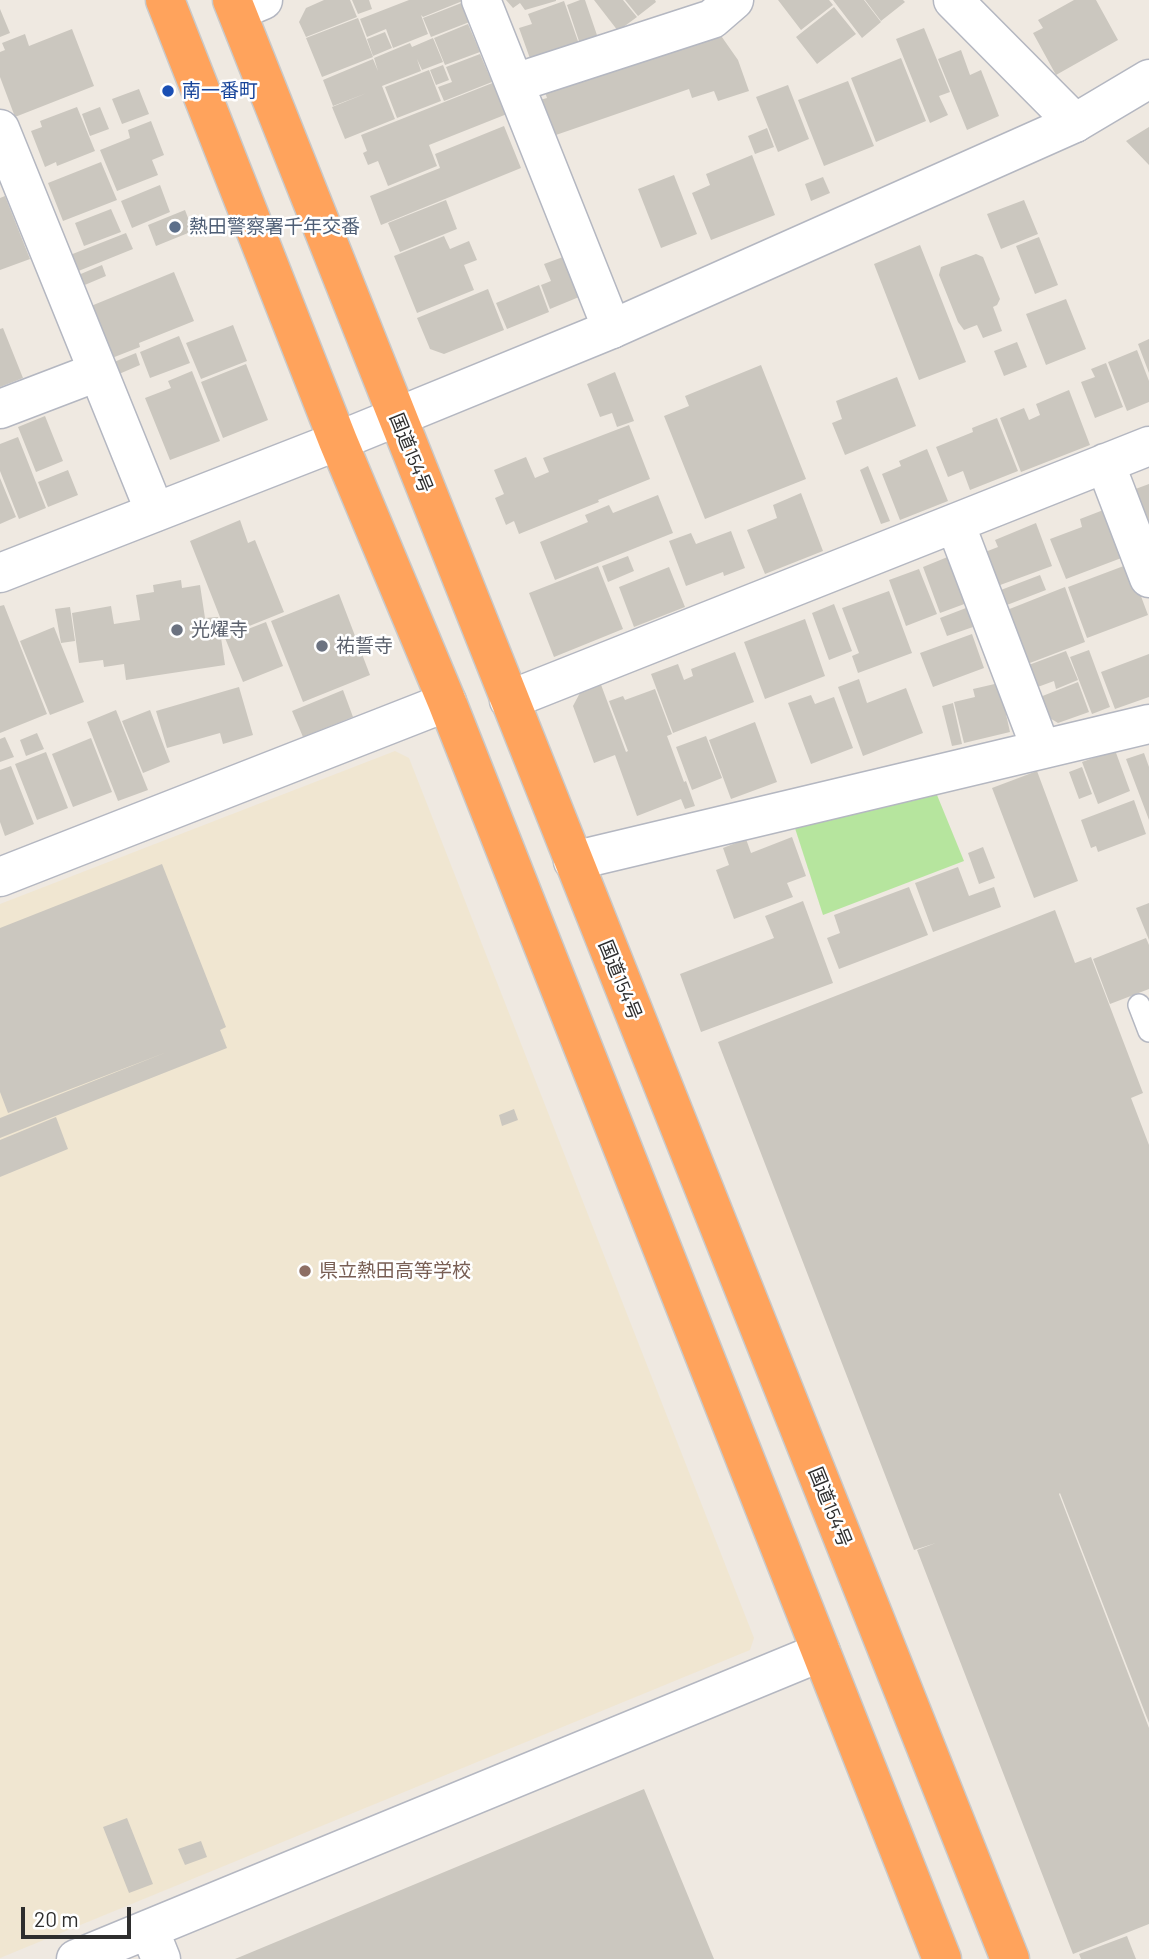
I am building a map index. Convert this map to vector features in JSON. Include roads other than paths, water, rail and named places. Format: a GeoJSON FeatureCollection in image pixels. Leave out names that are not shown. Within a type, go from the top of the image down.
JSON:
{"type":"FeatureCollection","features":[{"type":"Feature","properties":{"kind":"highway"},"geometry":{"type":"LineString","coordinates":[[165,0],[338,441],[447,702],[942,1959]]}},
{"type":"Feature","properties":{"kind":"highway","name":"国道154号"},"geometry":{"type":"LineString","coordinates":[[244,4],[397,417],[1010,1959]]}},
{"type":"Feature","properties":{"kind":"street"},"geometry":{"type":"LineString","coordinates":[[481,0],[612,329]]}},
{"type":"Feature","properties":{"kind":"street"},"geometry":{"type":"LineString","coordinates":[[515,83],[712,19],[734,0]]}},
{"type":"Feature","properties":{"kind":"street"},"geometry":{"type":"LineString","coordinates":[[953,0],[1075,124]]}},
{"type":"Feature","properties":{"kind":"street"},"geometry":{"type":"LineString","coordinates":[[0,573],[338,441],[612,329],[1075,124],[1149,79]]}},
{"type":"Feature","properties":{"kind":"street"},"geometry":{"type":"LineString","coordinates":[[0,129],[155,512]]}},
{"type":"Feature","properties":{"kind":"street"},"geometry":{"type":"LineString","coordinates":[[0,409],[97,372]]}},
{"type":"Feature","properties":{"kind":"street"},"geometry":{"type":"LineString","coordinates":[[509,700],[1149,446]]}},
{"type":"Feature","properties":{"kind":"street"},"geometry":{"type":"LineString","coordinates":[[1105,463],[1149,578]]}},
{"type":"Feature","properties":{"kind":"street"},"geometry":{"type":"LineString","coordinates":[[955,523],[1041,749]]}},
{"type":"Feature","properties":{"kind":"street"},"geometry":{"type":"LineString","coordinates":[[0,877],[447,702]]}},
{"type":"Feature","properties":{"kind":"street"},"geometry":{"type":"LineString","coordinates":[[573,861],[1149,724]]}},
{"type":"Feature","properties":{"kind":"street"},"geometry":{"type":"LineString","coordinates":[[76,1959],[155,1944],[821,1652]]}},
{"type":"Feature","properties":{"kind":"lane"},"geometry":{"type":"LineString","coordinates":[[1139,1005],[1149,1031]]}},
{"type":"Feature","properties":{"kind":"place","name":"南一番町"},"geometry":{"type":"Point","coordinates":[168,91]}},
{"type":"Feature","properties":{"kind":"place","name":"熱田警察署千年交番"},"geometry":{"type":"Point","coordinates":[175,227]}},
{"type":"Feature","properties":{"kind":"place","name":"光燿寺"},"geometry":{"type":"Point","coordinates":[177,630]}},
{"type":"Feature","properties":{"kind":"place","name":"祐誓寺"},"geometry":{"type":"Point","coordinates":[322,646]}},
{"type":"Feature","properties":{"kind":"place","name":"県立熱田高等学校"},"geometry":{"type":"Point","coordinates":[305,1271]}}]}
